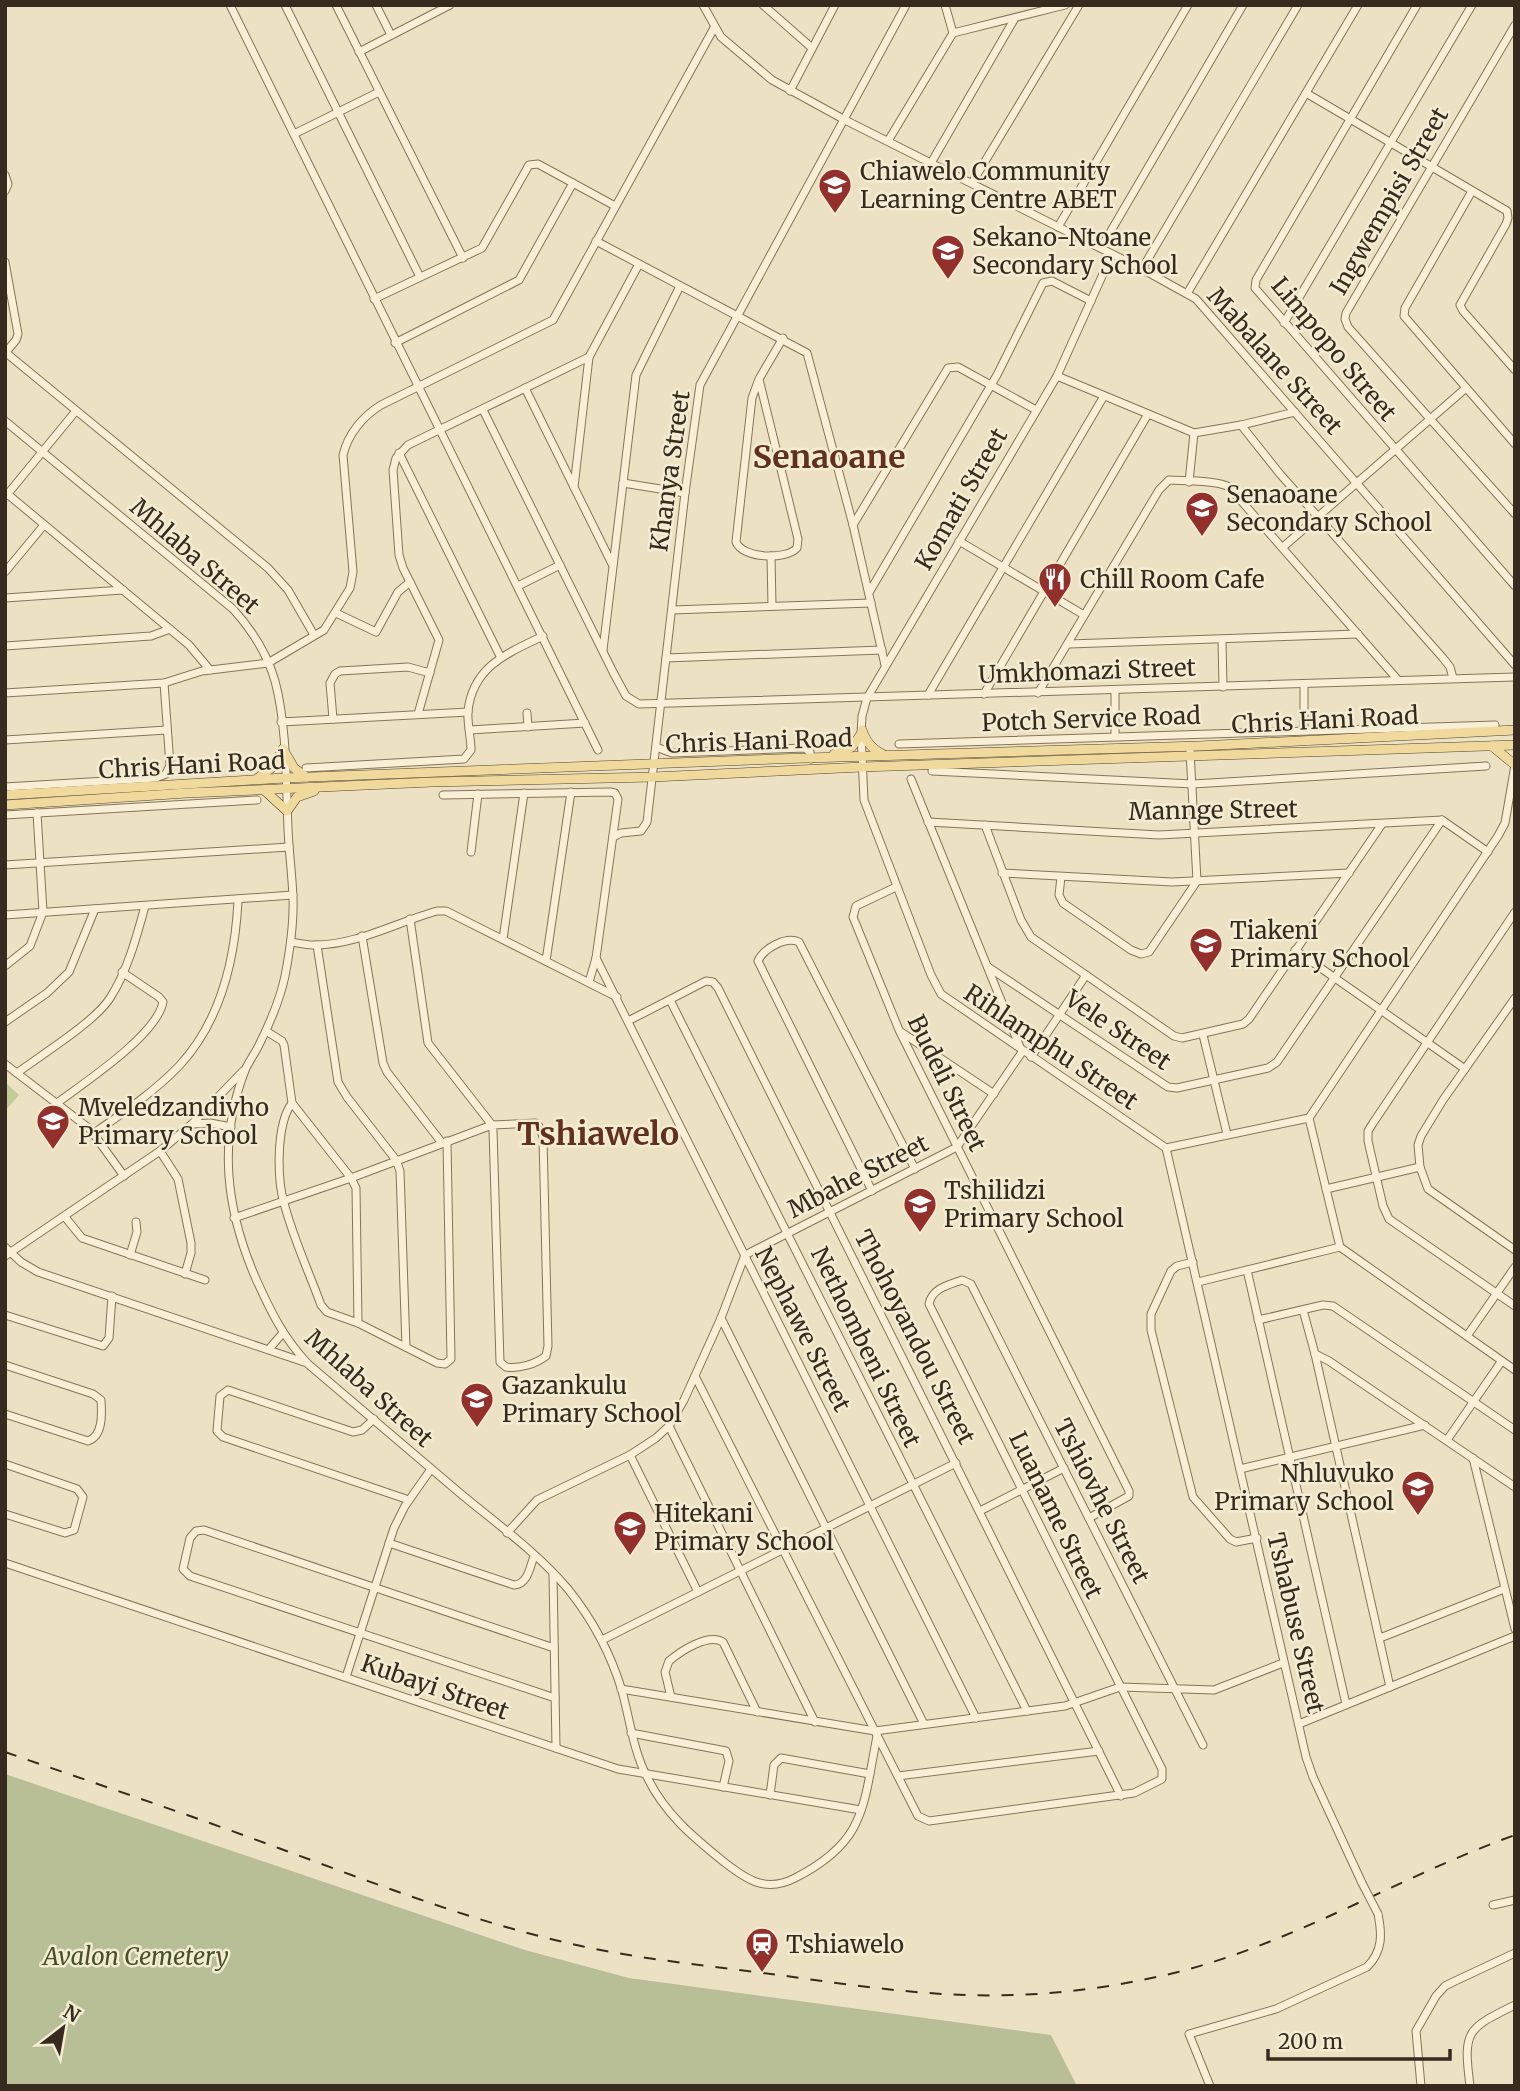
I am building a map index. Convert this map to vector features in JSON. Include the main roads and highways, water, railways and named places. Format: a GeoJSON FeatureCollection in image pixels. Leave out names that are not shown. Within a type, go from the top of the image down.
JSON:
{"type":"FeatureCollection","features":[{"type":"Feature","properties":{"kind":"main road"},"geometry":{"type":"LineString","coordinates":[[1486,731],[1507,727],[1515,722]]}},
{"type":"Feature","properties":{"kind":"main road","name":"Chris Hani Road"},"geometry":{"type":"LineString","coordinates":[[5,795],[285,778],[306,773],[815,759],[862,762],[887,756],[1189,746],[1515,730]]}},
{"type":"Feature","properties":{"kind":"main road"},"geometry":{"type":"LineString","coordinates":[[815,759],[846,751],[861,731],[872,747],[887,756]]}},
{"type":"Feature","properties":{"kind":"main road","name":"Chris Hani Road"},"geometry":{"type":"LineString","coordinates":[[5,805],[286,788],[653,777],[862,762],[1190,757],[1515,745]]}},
{"type":"Feature","properties":{"kind":"main road"},"geometry":{"type":"LineString","coordinates":[[1492,746],[1515,765]]}},
{"type":"Feature","properties":{"kind":"main road"},"geometry":{"type":"LineString","coordinates":[[256,779],[271,769],[283,749],[293,768],[306,773]]}},
{"type":"Feature","properties":{"kind":"main road"},"geometry":{"type":"LineString","coordinates":[[264,789],[287,811],[301,795],[343,786]]}},
{"type":"Feature","properties":{"kind":"railway"},"geometry":{"type":"LineString","coordinates":[[5,1752],[419,1899],[524,1932],[588,1948],[647,1958],[868,1987],[943,1994],[1061,1992],[1178,1972],[1264,1944],[1431,1869],[1515,1835]]}},
{"type":"Feature","properties":{"kind":"place","name":"Chiawelo Community Learning Centre ABET"},"geometry":{"type":"Point","coordinates":[835,215]}},
{"type":"Feature","properties":{"kind":"place","name":"Sekano-Ntoane Secondary School"},"geometry":{"type":"Point","coordinates":[948,281]}},
{"type":"Feature","properties":{"kind":"place","name":"Senaoane Secondary School"},"geometry":{"type":"Point","coordinates":[1202,538]}},
{"type":"Feature","properties":{"kind":"place","name":"Chill Room Cafe"},"geometry":{"type":"Point","coordinates":[1055,609]}},
{"type":"Feature","properties":{"kind":"place","name":"Tiakeni Primary School"},"geometry":{"type":"Point","coordinates":[1206,974]}},
{"type":"Feature","properties":{"kind":"place","name":"Mveledzandivho Primary School"},"geometry":{"type":"Point","coordinates":[53,1151]}},
{"type":"Feature","properties":{"kind":"place","name":"Tshilidzi Primary School"},"geometry":{"type":"Point","coordinates":[920,1234]}},
{"type":"Feature","properties":{"kind":"place","name":"Gazankulu Primary School"},"geometry":{"type":"Point","coordinates":[477,1429]}},
{"type":"Feature","properties":{"kind":"place","name":"Nhluvuko Primary School"},"geometry":{"type":"Point","coordinates":[1418,1517]}},
{"type":"Feature","properties":{"kind":"place","name":"Hitekani Primary School"},"geometry":{"type":"Point","coordinates":[630,1557]}},
{"type":"Feature","properties":{"kind":"place","name":"Tshiawelo"},"geometry":{"type":"Point","coordinates":[762,1974]}},
{"type":"Feature","properties":{"kind":"district","name":"Senaoane"},"geometry":{"type":"Point","coordinates":[829,457]}},
{"type":"Feature","properties":{"kind":"district","name":"Tshiawelo"},"geometry":{"type":"Point","coordinates":[598,1134]}},
{"type":"Feature","properties":{"kind":"park label","name":"Avalon Cemetery"},"geometry":{"type":"Point","coordinates":[136,1956]}}]}
